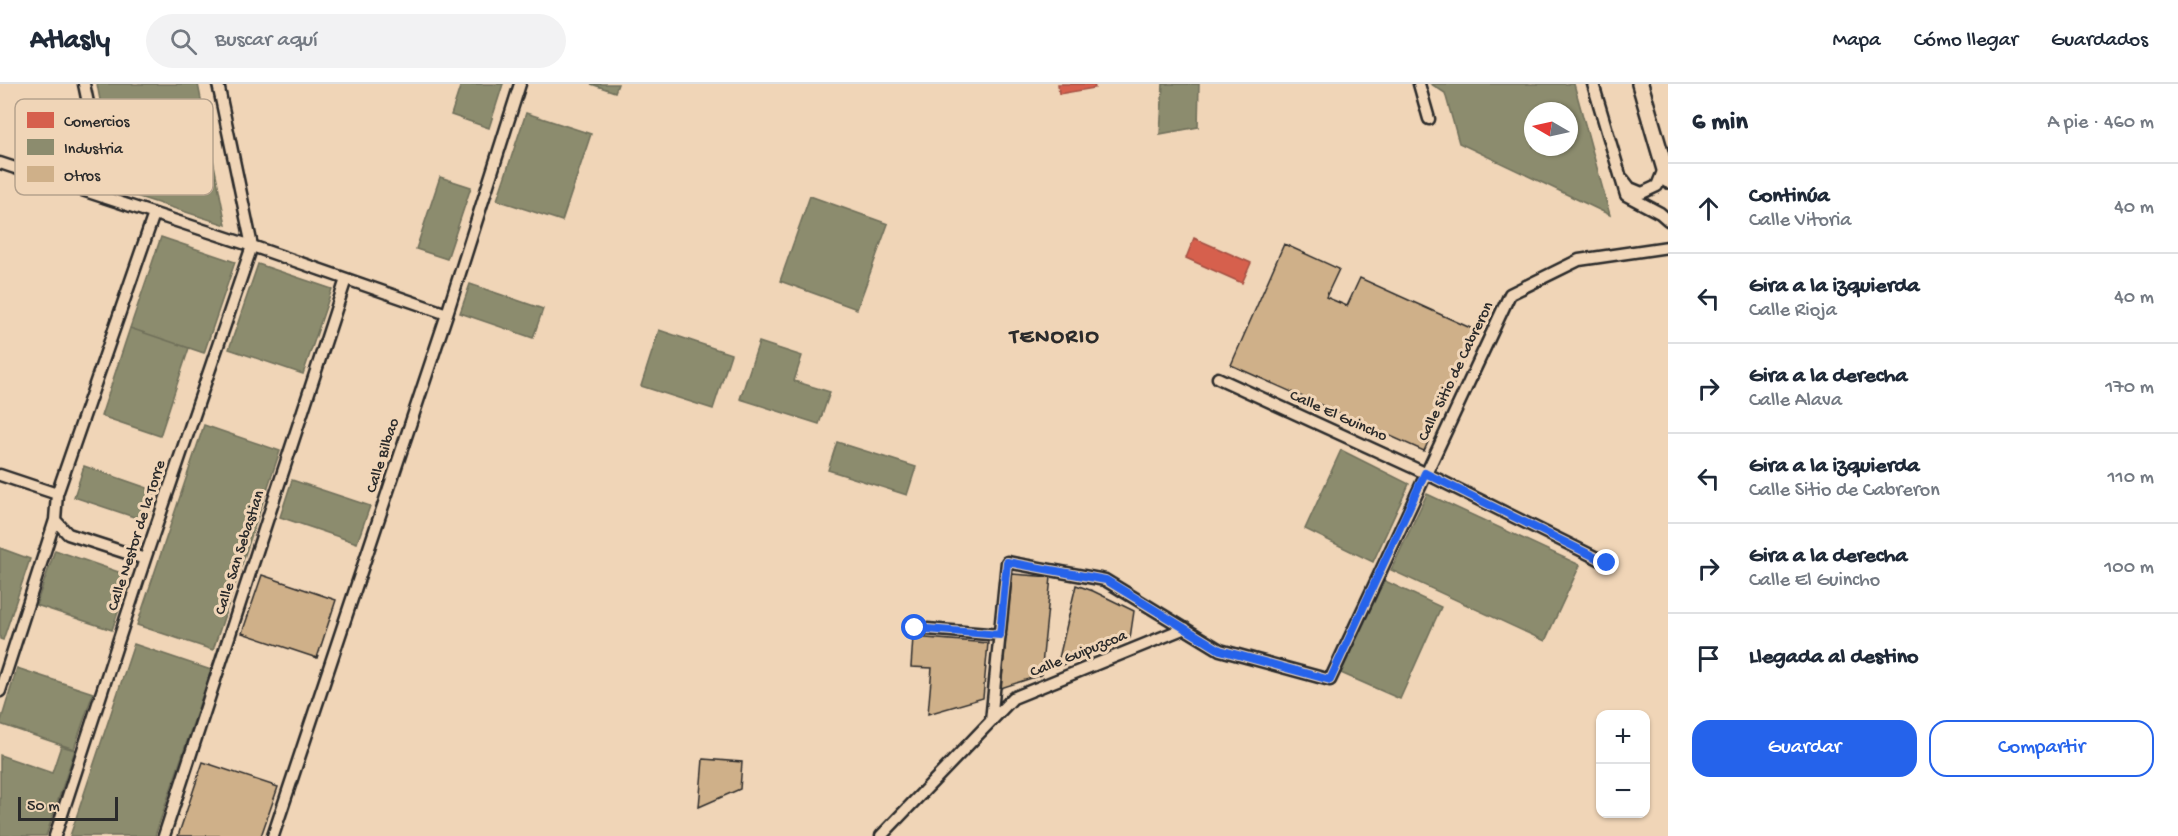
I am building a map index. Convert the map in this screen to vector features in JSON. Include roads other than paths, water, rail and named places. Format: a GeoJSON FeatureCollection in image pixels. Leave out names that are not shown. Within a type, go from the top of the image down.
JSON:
{"type":"FeatureCollection","features":[{"type":"Feature","properties":{"kind":"main road"},"geometry":{"type":"LineString","coordinates":[[1640,84],[1666,174]]}},
{"type":"Feature","properties":{"kind":"street"},"geometry":{"type":"LineString","coordinates":[[84,84],[87,99]]}},
{"type":"Feature","properties":{"kind":"street"},"geometry":{"type":"LineString","coordinates":[[218,84],[252,246]]}},
{"type":"Feature","properties":{"kind":"street","name":"Calle Bilbao"},"geometry":{"type":"LineString","coordinates":[[273,836],[447,314],[520,84]]}},
{"type":"Feature","properties":{"kind":"street"},"geometry":{"type":"LineString","coordinates":[[1419,84],[1429,119]]}},
{"type":"Feature","properties":{"kind":"street"},"geometry":{"type":"LineString","coordinates":[[1593,84],[1626,195],[1660,213],[1668,220]]}},
{"type":"Feature","properties":{"kind":"street"},"geometry":{"type":"LineString","coordinates":[[0,163],[15,168]]}},
{"type":"Feature","properties":{"kind":"street"},"geometry":{"type":"LineString","coordinates":[[1620,176],[1630,188],[1642,193],[1657,186],[1666,174]]}},
{"type":"Feature","properties":{"kind":"street"},"geometry":{"type":"LineString","coordinates":[[99,195],[447,314]]}},
{"type":"Feature","properties":{"kind":"street"},"geometry":{"type":"LineString","coordinates":[[0,691],[56,520],[57,494],[154,214]]}},
{"type":"Feature","properties":{"kind":"street","name":"Calle Nestor de la Torre"},"geometry":{"type":"LineString","coordinates":[[55,836],[145,559],[252,246]]}},
{"type":"Feature","properties":{"kind":"street","name":"Calle Sitio de Cabreron"},"geometry":{"type":"LineString","coordinates":[[1185,628],[1220,650],[1330,680],[1510,294],[1579,260],[1668,247]]}},
{"type":"Feature","properties":{"kind":"street","name":"Calle San Sebastian"},"geometry":{"type":"LineString","coordinates":[[164,836],[346,279]]}},
{"type":"Feature","properties":{"kind":"street","name":"Calle El Guincho"},"geometry":{"type":"LineString","coordinates":[[1218,378],[1425,473],[1607,563]]}},
{"type":"Feature","properties":{"kind":"street"},"geometry":{"type":"LineString","coordinates":[[0,475],[57,494]]}},
{"type":"Feature","properties":{"kind":"street"},"geometry":{"type":"LineString","coordinates":[[56,520],[68,534],[145,559]]}},
{"type":"Feature","properties":{"kind":"street"},"geometry":{"type":"LineString","coordinates":[[991,721],[1007,562],[1106,580],[1185,628]]}},
{"type":"Feature","properties":{"kind":"street"},"geometry":{"type":"LineString","coordinates":[[915,628],[1000,635]]}},
{"type":"Feature","properties":{"kind":"street","name":"Calle Guipuzcoa"},"geometry":{"type":"LineString","coordinates":[[881,836],[1013,698],[1185,628]]}},
{"type":"Feature","properties":{"kind":"district","name":"TENORIO"},"geometry":{"type":"Point","coordinates":[1055,338]}}]}
